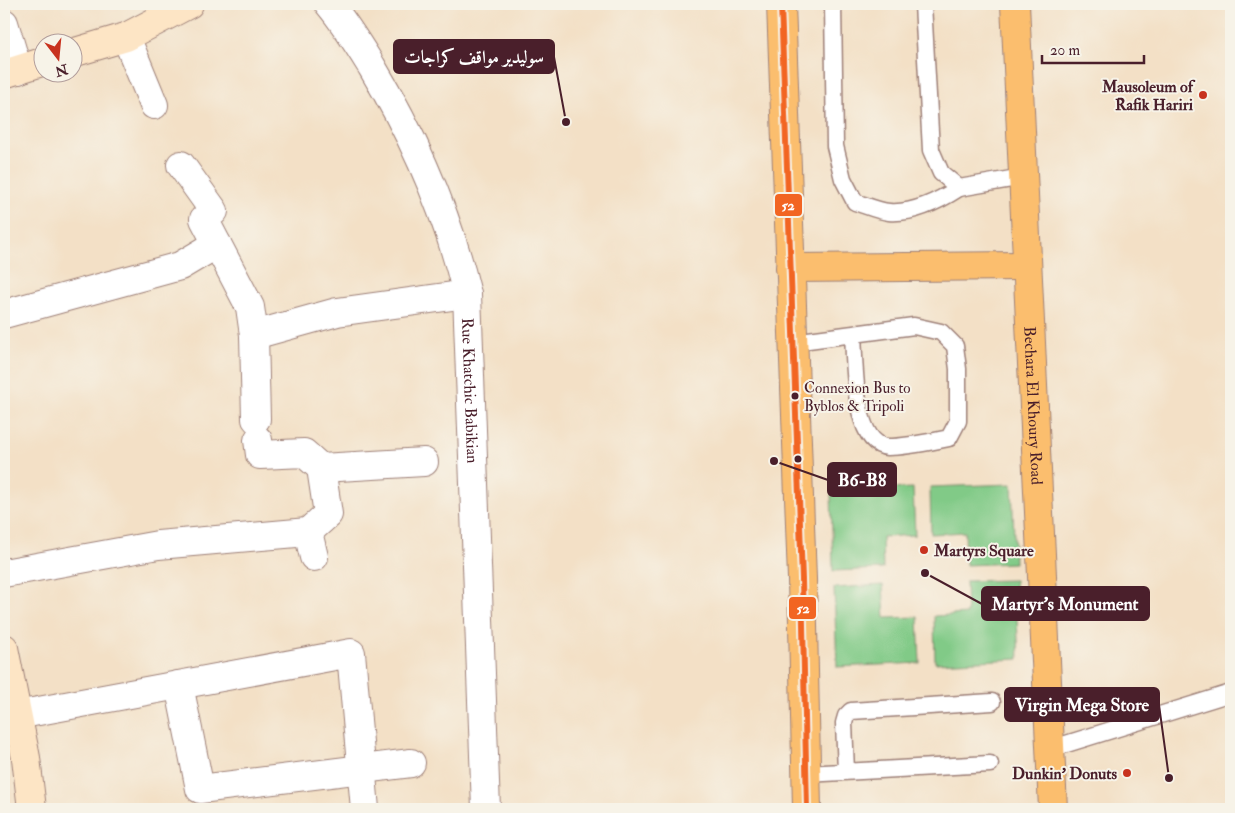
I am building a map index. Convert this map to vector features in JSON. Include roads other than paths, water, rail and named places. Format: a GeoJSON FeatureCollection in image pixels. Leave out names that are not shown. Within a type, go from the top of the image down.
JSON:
{"type":"FeatureCollection","features":[{"type":"Feature","properties":{"kind":"main road"},"geometry":{"type":"LineString","coordinates":[[82,50],[126,37],[189,4]]}},
{"type":"Feature","properties":{"kind":"main road"},"geometry":{"type":"LineString","coordinates":[[782,4],[807,809]]}},
{"type":"Feature","properties":{"kind":"main road","name":"Bechara El Khoury Road"},"geometry":{"type":"LineString","coordinates":[[1015,4],[1053,809]]}},
{"type":"Feature","properties":{"kind":"main road"},"geometry":{"type":"LineString","coordinates":[[790,268],[1027,266]]}},
{"type":"Feature","properties":{"kind":"main road"},"geometry":{"type":"LineString","coordinates":[[4,648],[26,758],[32,809]]}},
{"type":"Feature","properties":{"kind":"street","name":"Rue Khatchic Babikian"},"geometry":{"type":"LineString","coordinates":[[330,4],[363,53],[399,114],[457,253],[467,294],[486,809]]}},
{"type":"Feature","properties":{"kind":"street"},"geometry":{"type":"LineString","coordinates":[[4,23],[21,68]]}},
{"type":"Feature","properties":{"kind":"street"},"geometry":{"type":"LineString","coordinates":[[126,37],[154,105]]}},
{"type":"Feature","properties":{"kind":"street"},"geometry":{"type":"LineString","coordinates":[[4,573],[158,545],[311,544],[328,514],[321,468],[304,453],[260,455],[257,429],[254,335],[250,307],[204,219],[214,211],[181,165]]}},
{"type":"Feature","properties":{"kind":"street"},"geometry":{"type":"LineString","coordinates":[[4,314],[180,266],[217,244]]}},
{"type":"Feature","properties":{"kind":"street"},"geometry":{"type":"LineString","coordinates":[[254,335],[337,312],[467,294]]}},
{"type":"Feature","properties":{"kind":"street"},"geometry":{"type":"LineString","coordinates":[[321,468],[424,462]]}},
{"type":"Feature","properties":{"kind":"street"},"geometry":{"type":"LineString","coordinates":[[17,715],[351,653],[365,809]]}},
{"type":"Feature","properties":{"kind":"street"},"geometry":{"type":"LineString","coordinates":[[179,684],[200,789],[411,763]]}},
{"type":"Feature","properties":{"kind":"lane"},"geometry":{"type":"LineString","coordinates":[[833,4],[835,146],[843,179],[854,202],[889,212],[918,208],[937,202],[959,188],[1023,176]]}},
{"type":"Feature","properties":{"kind":"lane"},"geometry":{"type":"LineString","coordinates":[[923,4],[931,150],[941,173],[959,188]]}},
{"type":"Feature","properties":{"kind":"lane"},"geometry":{"type":"LineString","coordinates":[[793,342],[853,334],[914,326],[941,332],[955,346],[958,421],[949,438],[886,447],[868,436],[859,412],[853,334]]}},
{"type":"Feature","properties":{"kind":"lane"},"geometry":{"type":"LineString","coordinates":[[1050,749],[1231,693]]}},
{"type":"Feature","properties":{"kind":"lane"},"geometry":{"type":"LineString","coordinates":[[846,772],[844,723],[846,716],[851,711],[992,702]]}},
{"type":"Feature","properties":{"kind":"lane"},"geometry":{"type":"LineString","coordinates":[[806,774],[990,764]]}},
{"type":"Feature","properties":{"kind":"place","name":"Mausoleum of Rafik Hariri"},"geometry":{"type":"Point","coordinates":[1203,95]}},
{"type":"Feature","properties":{"kind":"place","name":"سوليدير مواقف كراجات"},"geometry":{"type":"Point","coordinates":[566,122]}},
{"type":"Feature","properties":{"kind":"place","name":"Connexion Bus to Byblos & Tripoli"},"geometry":{"type":"Point","coordinates":[795,396]}},
{"type":"Feature","properties":{"kind":"place","name":"B6-B8"},"geometry":{"type":"Point","coordinates":[774,461]}},
{"type":"Feature","properties":{"kind":"place","name":"Martyrs Square"},"geometry":{"type":"Point","coordinates":[924,550]}},
{"type":"Feature","properties":{"kind":"place","name":"Martyr's Monument"},"geometry":{"type":"Point","coordinates":[925,573]}},
{"type":"Feature","properties":{"kind":"place","name":"Dunkin' Donuts"},"geometry":{"type":"Point","coordinates":[1127,773]}},
{"type":"Feature","properties":{"kind":"place","name":"Virgin Mega Store"},"geometry":{"type":"Point","coordinates":[1169,778]}}]}
